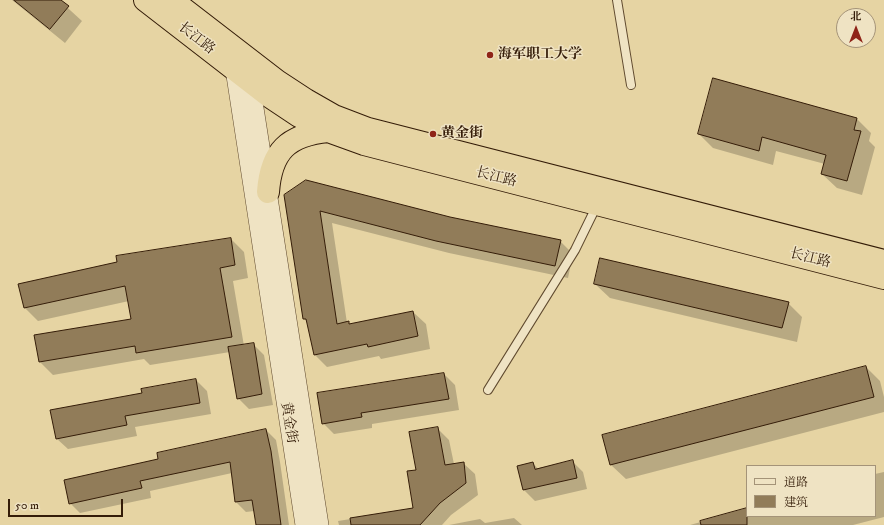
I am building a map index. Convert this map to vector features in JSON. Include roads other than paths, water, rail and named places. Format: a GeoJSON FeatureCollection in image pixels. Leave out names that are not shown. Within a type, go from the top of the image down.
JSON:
{"type":"FeatureCollection","features":[{"type":"Feature","properties":{"kind":"highway","name":"长江路"},"geometry":{"type":"LineString","coordinates":[[145,0],[244,69],[277,81],[334,116],[368,128],[884,261]]}},
{"type":"Feature","properties":{"kind":"highway","name":"长江路"},"geometry":{"type":"LineString","coordinates":[[172,0],[244,69],[269,96],[299,116],[328,131],[364,144],[884,278]]}},
{"type":"Feature","properties":{"kind":"highway"},"geometry":{"type":"LineString","coordinates":[[268,192],[269,175],[274,160],[283,149],[296,138],[311,132],[328,131]]}},
{"type":"Feature","properties":{"kind":"street","name":"黄金街"},"geometry":{"type":"LineString","coordinates":[[244,69],[268,192],[320,525]]}},
{"type":"Feature","properties":{"kind":"street","name":"黄金街"},"geometry":{"type":"LineString","coordinates":[[244,69],[304,525]]}},
{"type":"Feature","properties":{"kind":"lane"},"geometry":{"type":"LineString","coordinates":[[617,0],[631,85]]}},
{"type":"Feature","properties":{"kind":"lane"},"geometry":{"type":"LineString","coordinates":[[488,390],[576,250],[598,204]]}},
{"type":"Feature","properties":{"kind":"place","name":"海军职工大学"},"geometry":{"type":"Point","coordinates":[490,55]}},
{"type":"Feature","properties":{"kind":"place","name":"黄金街"},"geometry":{"type":"Point","coordinates":[433,134]}}]}
